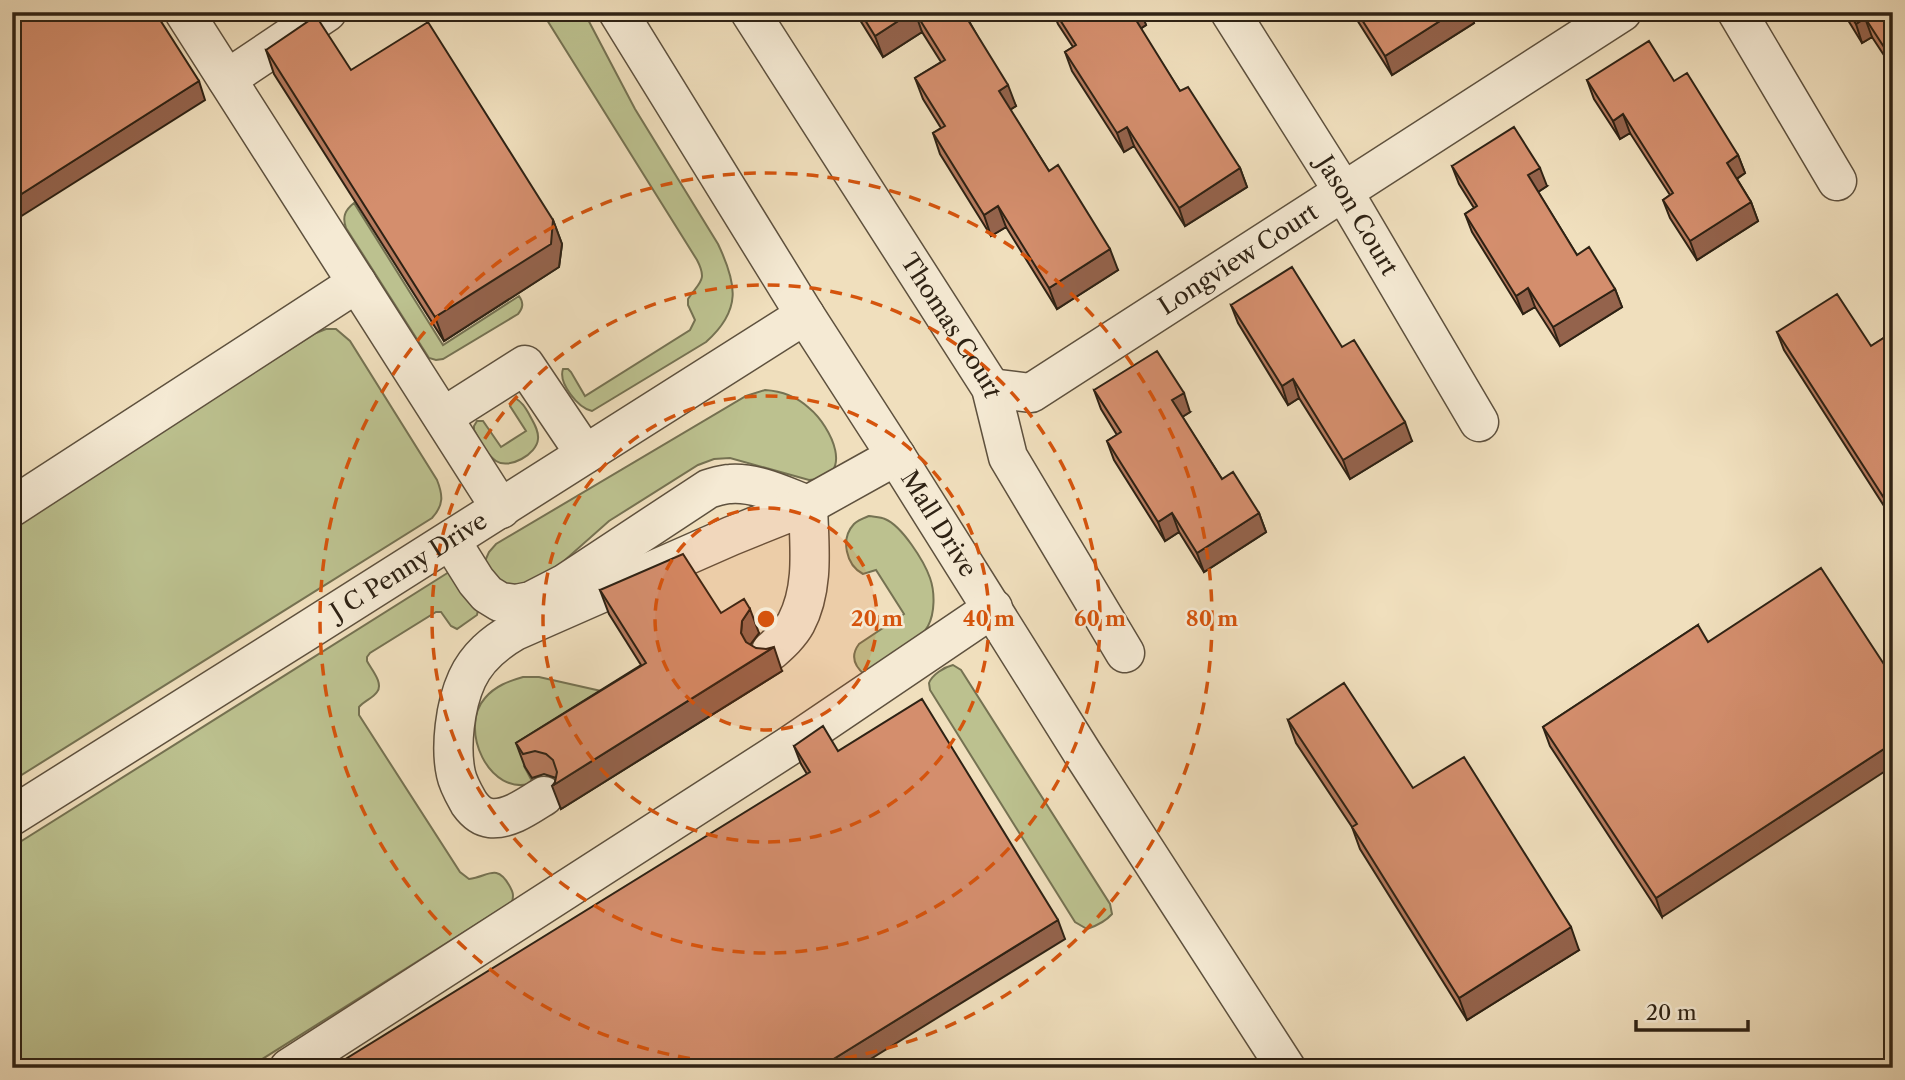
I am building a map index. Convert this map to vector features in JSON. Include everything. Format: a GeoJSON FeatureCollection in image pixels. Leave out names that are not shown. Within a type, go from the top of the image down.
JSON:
{"type":"FeatureCollection","features":[{"type":"Feature","properties":{"kind":"street"},"geometry":{"type":"LineString","coordinates":[[184,12],[501,509]]}},
{"type":"Feature","properties":{"kind":"street"},"geometry":{"type":"LineString","coordinates":[[227,79],[327,12]]}},
{"type":"Feature","properties":{"kind":"street","name":"Mall Drive"},"geometry":{"type":"LineString","coordinates":[[618,12],[805,316],[1286,1068]]}},
{"type":"Feature","properties":{"kind":"street","name":"Thomas Court"},"geometry":{"type":"LineString","coordinates":[[750,12],[991,388],[1008,457],[1125,653]]}},
{"type":"Feature","properties":{"kind":"street","name":"Jason Court"},"geometry":{"type":"LineString","coordinates":[[1230,12],[1343,191],[1479,422]]}},
{"type":"Feature","properties":{"kind":"street","name":"Longview Court"},"geometry":{"type":"LineString","coordinates":[[991,388],[1031,393],[1622,12]]}},
{"type":"Feature","properties":{"kind":"street"},"geometry":{"type":"LineString","coordinates":[[1737,12],[1837,181]]}},
{"type":"Feature","properties":{"kind":"street"},"geometry":{"type":"LineString","coordinates":[[12,507],[357,283]]}},
{"type":"Feature","properties":{"kind":"street","name":"J C Penny Drive"},"geometry":{"type":"LineString","coordinates":[[12,816],[805,316]]}},
{"type":"Feature","properties":{"kind":"street"},"geometry":{"type":"LineString","coordinates":[[443,417],[526,366],[585,454]]}},
{"type":"Feature","properties":{"kind":"street"},"geometry":{"type":"LineString","coordinates":[[544,796],[516,813],[500,818],[487,818],[474,810],[463,792],[456,774],[455,723],[467,678],[481,656],[497,641],[515,631],[808,505],[896,456]]}},
{"type":"Feature","properties":{"kind":"street"},"geometry":{"type":"LineString","coordinates":[[451,541],[487,594],[500,603],[516,604],[531,601],[564,584],[708,489],[728,484],[747,485],[808,505]]}},
{"type":"Feature","properties":{"kind":"street"},"geometry":{"type":"LineString","coordinates":[[771,651],[796,624],[804,601],[809,577],[808,505]]}},
{"type":"Feature","properties":{"kind":"street"},"geometry":{"type":"LineString","coordinates":[[289,1068],[789,746],[993,608]]}},
{"type":"Feature","properties":{"kind":"green space"},"geometry":{"type":"Polygon","coordinates":[[[542,12],[584,12],[635,109],[718,244],[732,284],[733,296],[726,319],[706,342],[592,411],[570,394],[563,381],[563,369],[571,372],[585,396],[690,330],[695,320],[688,299],[701,281],[702,273],[697,260],[542,12]]]}},
{"type":"Feature","properties":{"kind":"green space"},"geometry":{"type":"Polygon","coordinates":[[[354,203],[443,345],[519,296],[522,303],[520,312],[443,359],[429,358],[346,228],[345,214],[354,203]]]}},
{"type":"Feature","properties":{"kind":"green space"},"geometry":{"type":"Polygon","coordinates":[[[326,329],[336,329],[350,341],[437,480],[441,500],[439,509],[432,518],[12,781],[12,526],[326,329]]]}},
{"type":"Feature","properties":{"kind":"green space"},"geometry":{"type":"Polygon","coordinates":[[[765,390],[794,397],[817,416],[835,450],[836,462],[832,471],[824,477],[809,480],[730,458],[714,459],[698,465],[609,521],[556,568],[506,594],[485,561],[496,544],[746,396],[765,390]]]}},
{"type":"Feature","properties":{"kind":"green space"},"geometry":{"type":"Polygon","coordinates":[[[515,398],[529,414],[537,429],[538,439],[533,450],[522,459],[501,463],[486,451],[474,426],[477,421],[483,421],[501,447],[526,431],[510,406],[515,398]]]}},
{"type":"Feature","properties":{"kind":"green space"},"geometry":{"type":"Polygon","coordinates":[[[869,516],[883,518],[892,523],[912,545],[930,578],[934,602],[928,626],[917,640],[865,675],[854,661],[859,644],[904,614],[876,570],[863,574],[849,558],[846,544],[850,530],[861,519],[869,516]]]}},
{"type":"Feature","properties":{"kind":"green space"},"geometry":{"type":"Polygon","coordinates":[[[449,572],[478,610],[477,615],[457,629],[451,626],[441,612],[436,612],[370,653],[367,661],[378,680],[379,688],[359,707],[359,715],[460,872],[469,879],[491,873],[500,874],[511,890],[512,902],[248,1068],[12,1068],[12,847],[449,572]]]}},
{"type":"Feature","properties":{"kind":"green space"},"geometry":{"type":"Polygon","coordinates":[[[953,665],[961,670],[1110,904],[1112,914],[1101,923],[1087,929],[1075,922],[930,690],[929,683],[933,677],[942,669],[953,665]]]}},
{"type":"Feature","properties":{"kind":"green space"},"geometry":{"type":"Polygon","coordinates":[[[523,677],[539,677],[601,691],[620,705],[524,766],[533,783],[517,785],[503,780],[491,771],[482,757],[475,726],[478,711],[485,698],[502,684],[523,677]]]}},
{"type":"Feature","properties":{"kind":"building"},"geometry":{"type":"Polygon","coordinates":[[[12,12],[155,12],[199,81],[12,200],[12,12]]]}},
{"type":"Feature","properties":{"kind":"building"},"geometry":{"type":"Polygon","coordinates":[[[860,12],[912,12],[875,36],[860,12]]]}},
{"type":"Feature","properties":{"kind":"building"},"geometry":{"type":"Polygon","coordinates":[[[915,12],[963,12],[1008,85],[999,91],[1049,171],[1058,165],[1110,249],[1049,288],[998,206],[984,215],[933,133],[945,126],[915,78],[945,60],[915,12]]]}},
{"type":"Feature","properties":{"kind":"building"},"geometry":{"type":"Polygon","coordinates":[[[1055,12],[1131,12],[1180,91],[1188,87],[1240,168],[1179,208],[1127,127],[1117,133],[1065,52],[1076,45],[1055,12]]]}},
{"type":"Feature","properties":{"kind":"building"},"geometry":{"type":"Polygon","coordinates":[[[1357,12],[1454,12],[1385,56],[1357,12]]]}},
{"type":"Feature","properties":{"kind":"building"},"geometry":{"type":"Polygon","coordinates":[[[1848,12],[1893,12],[1893,61],[1865,18],[1856,24],[1848,12]]]}},
{"type":"Feature","properties":{"kind":"building"},"geometry":{"type":"Polygon","coordinates":[[[316,16],[351,70],[428,22],[553,220],[551,244],[435,317],[266,50],[316,16]]]}},
{"type":"Feature","properties":{"kind":"building"},"geometry":{"type":"Polygon","coordinates":[[[1649,41],[1674,81],[1687,73],[1738,155],[1727,163],[1751,202],[1690,241],[1663,200],[1673,193],[1623,114],[1613,121],[1587,80],[1649,41]]]}},
{"type":"Feature","properties":{"kind":"building"},"geometry":{"type":"Polygon","coordinates":[[[1514,127],[1540,168],[1528,175],[1577,255],[1589,247],[1615,289],[1553,327],[1528,288],[1516,296],[1465,214],[1477,206],[1452,166],[1514,127]]]}},
{"type":"Feature","properties":{"kind":"building"},"geometry":{"type":"Polygon","coordinates":[[[1292,267],[1342,347],[1354,340],[1405,422],[1343,460],[1293,379],[1282,386],[1231,305],[1292,267]]]}},
{"type":"Feature","properties":{"kind":"building"},"geometry":{"type":"Polygon","coordinates":[[[1837,294],[1871,346],[1893,332],[1893,512],[1777,332],[1837,294]]]}},
{"type":"Feature","properties":{"kind":"building"},"geometry":{"type":"Polygon","coordinates":[[[1157,351],[1184,393],[1172,400],[1222,479],[1233,472],[1259,513],[1197,553],[1172,513],[1158,522],[1107,441],[1121,432],[1094,390],[1157,351]]]}},
{"type":"Feature","properties":{"kind":"building"},"geometry":{"type":"Polygon","coordinates":[[[683,554],[721,613],[744,599],[750,609],[742,621],[741,633],[746,642],[756,648],[774,647],[552,786],[557,772],[553,760],[546,754],[535,751],[523,754],[516,743],[646,663],[600,590],[683,554]]]}},
{"type":"Feature","properties":{"kind":"building"},"geometry":{"type":"Polygon","coordinates":[[[1821,568],[1893,678],[1893,743],[1656,898],[1543,727],[1698,625],[1708,642],[1821,568]]]}},
{"type":"Feature","properties":{"kind":"building"},"geometry":{"type":"Polygon","coordinates":[[[1344,683],[1413,788],[1464,757],[1571,927],[1459,998],[1352,827],[1357,824],[1288,720],[1344,683]]]}},
{"type":"Feature","properties":{"kind":"building"},"geometry":{"type":"Polygon","coordinates":[[[922,699],[1058,920],[819,1068],[331,1068],[810,772],[794,746],[823,726],[838,751],[922,699]]]}}]}
